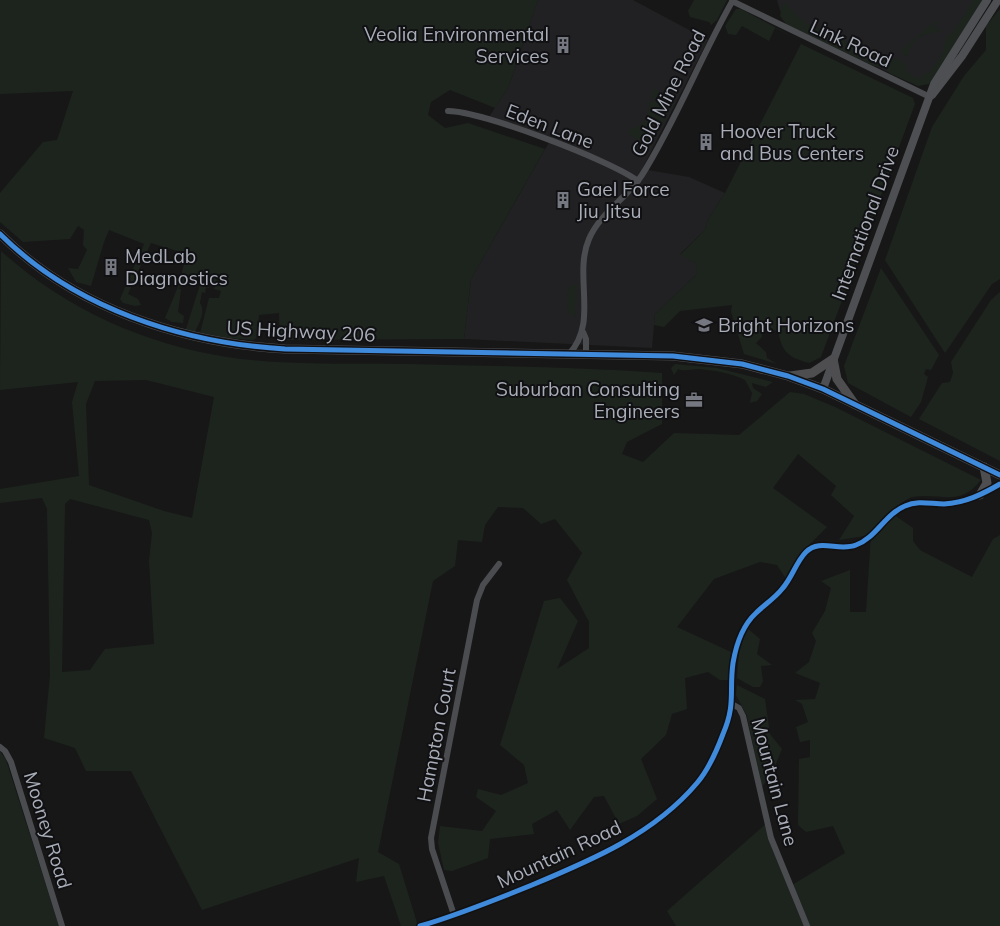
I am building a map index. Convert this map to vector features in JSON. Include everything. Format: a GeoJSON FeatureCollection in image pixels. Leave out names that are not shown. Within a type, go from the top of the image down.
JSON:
{"type":"FeatureCollection","features":[{"type":"Feature","properties":{"kind":"highway","name":"US Highway 206"},"geometry":{"type":"LineString","coordinates":[[0,234],[43,269],[94,300],[142,320],[203,338],[279,348],[712,359],[788,376]]}},
{"type":"Feature","properties":{"kind":"highway"},"geometry":{"type":"LineString","coordinates":[[788,376],[812,373],[833,359],[837,379],[856,404]]}},
{"type":"Feature","properties":{"kind":"highway"},"geometry":{"type":"LineString","coordinates":[[788,376],[856,404],[1000,475]]}},
{"type":"Feature","properties":{"kind":"highway"},"geometry":{"type":"LineString","coordinates":[[980,495],[987,482],[984,468]]}},
{"type":"Feature","properties":{"kind":"main road","name":"International Drive"},"geometry":{"type":"LineString","coordinates":[[823,389],[912,140],[934,84],[987,0]]}},
{"type":"Feature","properties":{"kind":"main road","name":"International Drive"},"geometry":{"type":"LineString","coordinates":[[930,97],[962,56],[998,0]]}},
{"type":"Feature","properties":{"kind":"street","name":"Link Road"},"geometry":{"type":"LineString","coordinates":[[732,1],[930,97]]}},
{"type":"Feature","properties":{"kind":"street","name":"Gold Mine Road"},"geometry":{"type":"LineString","coordinates":[[586,355],[584,332],[587,244],[598,222],[638,181],[732,1]]}},
{"type":"Feature","properties":{"kind":"street","name":"Eden Lane"},"geometry":{"type":"LineString","coordinates":[[448,111],[471,113],[553,142],[623,171],[638,181]]}},
{"type":"Feature","properties":{"kind":"street"},"geometry":{"type":"LineString","coordinates":[[569,354],[578,344],[584,332]]}},
{"type":"Feature","properties":{"kind":"street","name":"Mountain Road"},"geometry":{"type":"LineString","coordinates":[[420,926],[454,916],[595,858],[629,840],[680,799],[702,777],[724,733],[732,704],[733,664],[740,636],[750,618],[782,590],[808,550],[820,545],[840,547],[857,545],[872,534],[896,510],[917,502],[955,503],[980,495],[1000,484]]}},
{"type":"Feature","properties":{"kind":"street","name":"Hampton Court"},"geometry":{"type":"LineString","coordinates":[[454,916],[432,849],[431,838],[477,600],[483,585],[499,564]]}},
{"type":"Feature","properties":{"kind":"street","name":"Mountain Lane"},"geometry":{"type":"LineString","coordinates":[[732,704],[739,708],[743,716],[771,838],[807,926]]}},
{"type":"Feature","properties":{"kind":"street","name":"Mooney Road"},"geometry":{"type":"LineString","coordinates":[[0,747],[6,751],[11,762],[62,926]]}},
{"type":"Feature","properties":{"kind":"shaded area"},"geometry":{"type":"Polygon","coordinates":[[[0,0],[538,0],[509,86],[495,108],[450,90],[431,102],[428,115],[445,128],[468,123],[545,149],[471,279],[464,339],[280,340],[279,313],[259,315],[257,337],[254,340],[214,337],[200,333],[209,298],[219,298],[221,291],[214,289],[215,285],[210,284],[209,288],[206,287],[205,293],[202,292],[200,303],[202,314],[195,332],[186,329],[202,278],[198,277],[197,281],[187,275],[181,287],[178,288],[181,290],[178,312],[184,316],[183,323],[172,322],[165,318],[177,289],[187,254],[151,243],[128,294],[138,299],[141,305],[135,306],[123,303],[120,299],[144,244],[109,230],[91,286],[76,282],[68,268],[78,269],[87,250],[83,245],[84,230],[78,226],[70,239],[23,242],[0,222],[0,193],[43,142],[57,140],[73,91],[0,94],[0,0]]]}},
{"type":"Feature","properties":{"kind":"shaded area"},"geometry":{"type":"Polygon","coordinates":[[[538,0],[633,0],[708,40],[642,169],[689,177],[725,193],[708,219],[705,230],[680,254],[698,264],[696,275],[655,314],[652,348],[464,339],[471,279],[552,137],[489,117],[509,86],[538,0]]]}},
{"type":"Feature","properties":{"kind":"shaded area"},"geometry":{"type":"Polygon","coordinates":[[[694,0],[727,0],[717,20],[711,25],[709,22],[690,17],[688,11],[694,0]]]}},
{"type":"Feature","properties":{"kind":"shaded area"},"geometry":{"type":"Polygon","coordinates":[[[777,0],[984,0],[928,84],[894,75],[783,20],[777,0]]]}},
{"type":"Feature","properties":{"kind":"shaded area"},"geometry":{"type":"Polygon","coordinates":[[[973,0],[983,0],[929,84],[918,86],[889,73],[887,67],[891,60],[897,58],[907,65],[906,70],[920,80],[923,74],[929,73],[942,54],[947,35],[951,35],[973,0]]]}},
{"type":"Feature","properties":{"kind":"shaded area"},"geometry":{"type":"Polygon","coordinates":[[[783,2],[801,20],[805,18],[804,22],[878,57],[880,55],[882,63],[879,66],[874,66],[787,25],[780,16],[783,2]]]}},
{"type":"Feature","properties":{"kind":"shaded area"},"geometry":{"type":"Polygon","coordinates":[[[736,9],[741,9],[802,42],[775,28],[769,41],[742,26],[736,35],[728,34],[725,26],[736,9]]]}},
{"type":"Feature","properties":{"kind":"shaded area"},"geometry":{"type":"Polygon","coordinates":[[[1000,9],[1000,279],[992,284],[945,353],[885,260],[932,127],[964,76],[986,50],[986,26],[1000,9]]]}},
{"type":"Feature","properties":{"kind":"shaded area"},"geometry":{"type":"Polygon","coordinates":[[[935,21],[937,22],[934,25],[938,30],[943,28],[942,31],[929,33],[915,40],[908,57],[901,53],[901,50],[935,21]]]}},
{"type":"Feature","properties":{"kind":"shaded area"},"geometry":{"type":"Polygon","coordinates":[[[801,44],[913,98],[915,104],[821,357],[809,363],[791,356],[784,349],[778,331],[761,328],[762,337],[756,343],[766,352],[767,358],[777,364],[744,354],[731,312],[732,305],[680,311],[664,327],[654,325],[655,314],[696,275],[697,264],[680,255],[705,230],[708,219],[725,193],[801,44]]]}},
{"type":"Feature","properties":{"kind":"shaded area"},"geometry":{"type":"Polygon","coordinates":[[[654,89],[671,98],[674,102],[651,145],[645,149],[642,147],[644,143],[628,134],[630,129],[640,125],[646,119],[649,110],[649,100],[656,102],[657,100],[650,97],[654,89]]]}},
{"type":"Feature","properties":{"kind":"shaded area"},"geometry":{"type":"Polygon","coordinates":[[[1,251],[51,290],[106,320],[135,333],[165,343],[227,357],[295,363],[535,367],[662,373],[662,424],[627,442],[622,454],[643,462],[674,433],[739,435],[790,392],[804,394],[835,407],[981,480],[973,489],[965,494],[949,497],[913,497],[904,501],[890,512],[913,528],[913,541],[920,550],[972,577],[993,539],[1000,535],[1000,926],[676,926],[667,911],[768,822],[792,885],[845,853],[833,826],[806,832],[798,825],[799,759],[810,757],[810,740],[800,742],[796,727],[808,722],[802,704],[795,700],[815,699],[820,683],[795,673],[809,662],[816,641],[812,633],[825,611],[831,588],[821,581],[850,570],[850,612],[866,612],[871,535],[839,540],[854,516],[831,495],[836,486],[798,454],[773,488],[827,527],[799,555],[786,579],[777,565],[760,562],[714,579],[677,627],[731,652],[729,680],[720,680],[708,672],[685,678],[687,709],[672,714],[666,735],[641,759],[657,799],[637,816],[619,824],[604,796],[594,797],[570,830],[557,810],[532,824],[534,834],[490,839],[488,858],[452,871],[444,870],[438,843],[440,826],[482,831],[496,811],[476,797],[478,789],[501,795],[528,783],[524,765],[500,745],[544,601],[560,598],[578,621],[557,669],[589,648],[589,622],[567,580],[582,553],[555,519],[541,524],[523,508],[498,507],[485,525],[482,542],[458,540],[455,566],[433,581],[378,852],[399,864],[418,926],[401,926],[384,876],[356,882],[359,858],[202,910],[131,771],[86,771],[75,748],[44,738],[50,675],[47,509],[42,498],[0,503],[0,489],[79,476],[72,402],[78,382],[0,390],[1,251]],[[146,380],[95,381],[86,404],[89,485],[164,511],[192,518],[214,397],[146,380]],[[70,499],[65,504],[62,672],[90,670],[105,649],[154,644],[149,561],[152,533],[149,520],[70,499]]]}},
{"type":"Feature","properties":{"kind":"shaded area"},"geometry":{"type":"Polygon","coordinates":[[[881,268],[939,355],[931,370],[926,369],[924,374],[928,377],[921,402],[911,417],[848,383],[844,366],[881,268]]]}},
{"type":"Feature","properties":{"kind":"shaded area"},"geometry":{"type":"Polygon","coordinates":[[[571,285],[577,285],[575,317],[570,315],[567,304],[567,295],[571,285]]]}},
{"type":"Feature","properties":{"kind":"shaded area"},"geometry":{"type":"Polygon","coordinates":[[[1000,292],[1000,461],[919,419],[942,383],[950,382],[953,373],[951,362],[991,300],[1000,292]]]}},
{"type":"Feature","properties":{"kind":"shaded area"},"geometry":{"type":"Polygon","coordinates":[[[675,364],[717,368],[773,382],[766,387],[752,383],[753,388],[762,394],[757,401],[750,403],[752,393],[745,380],[722,372],[698,369],[678,369],[674,375],[671,368],[675,364]]]}},
{"type":"Feature","properties":{"kind":"shaded area"},"geometry":{"type":"Polygon","coordinates":[[[747,628],[760,639],[757,654],[772,665],[761,666],[763,681],[760,687],[753,687],[737,678],[739,652],[747,628]]]}},
{"type":"Feature","properties":{"kind":"shaded area"},"geometry":{"type":"Polygon","coordinates":[[[737,685],[765,699],[770,734],[782,749],[773,771],[762,787],[747,716],[736,695],[737,685]]]}},
{"type":"Feature","properties":{"kind":"shaded area"},"geometry":{"type":"Polygon","coordinates":[[[0,751],[6,760],[59,926],[0,926],[0,751]]]}},
{"type":"Feature","properties":{"kind":"cycle path"},"geometry":{"type":"LineString","coordinates":[[0,234],[29,260],[61,282],[96,301],[132,317],[207,339],[285,349],[673,356],[742,364],[788,376],[823,389],[1000,475]]}},
{"type":"Feature","properties":{"kind":"cycle path"},"geometry":{"type":"LineString","coordinates":[[420,926],[555,876],[599,855],[642,831],[680,801],[705,772],[727,723],[731,706],[733,663],[743,630],[751,618],[782,589],[799,560],[811,548],[823,545],[843,547],[856,545],[863,542],[892,514],[905,506],[920,503],[944,504],[959,502],[1000,484]]}},
{"type":"Feature","properties":{"kind":"place","name":"Veolia Environmental Services"},"geometry":{"type":"Point","coordinates":[563,45]}},
{"type":"Feature","properties":{"kind":"place","name":"Hoover Truck and Bus Centers"},"geometry":{"type":"Point","coordinates":[706,142]}},
{"type":"Feature","properties":{"kind":"place","name":"Gael Force Jiu Jitsu"},"geometry":{"type":"Point","coordinates":[563,200]}},
{"type":"Feature","properties":{"kind":"place","name":"MedLab Diagnostics"},"geometry":{"type":"Point","coordinates":[111,267]}},
{"type":"Feature","properties":{"kind":"place","name":"Bright Horizons"},"geometry":{"type":"Point","coordinates":[704,325]}},
{"type":"Feature","properties":{"kind":"place","name":"Suburban Consulting Engineers"},"geometry":{"type":"Point","coordinates":[694,400]}}]}
